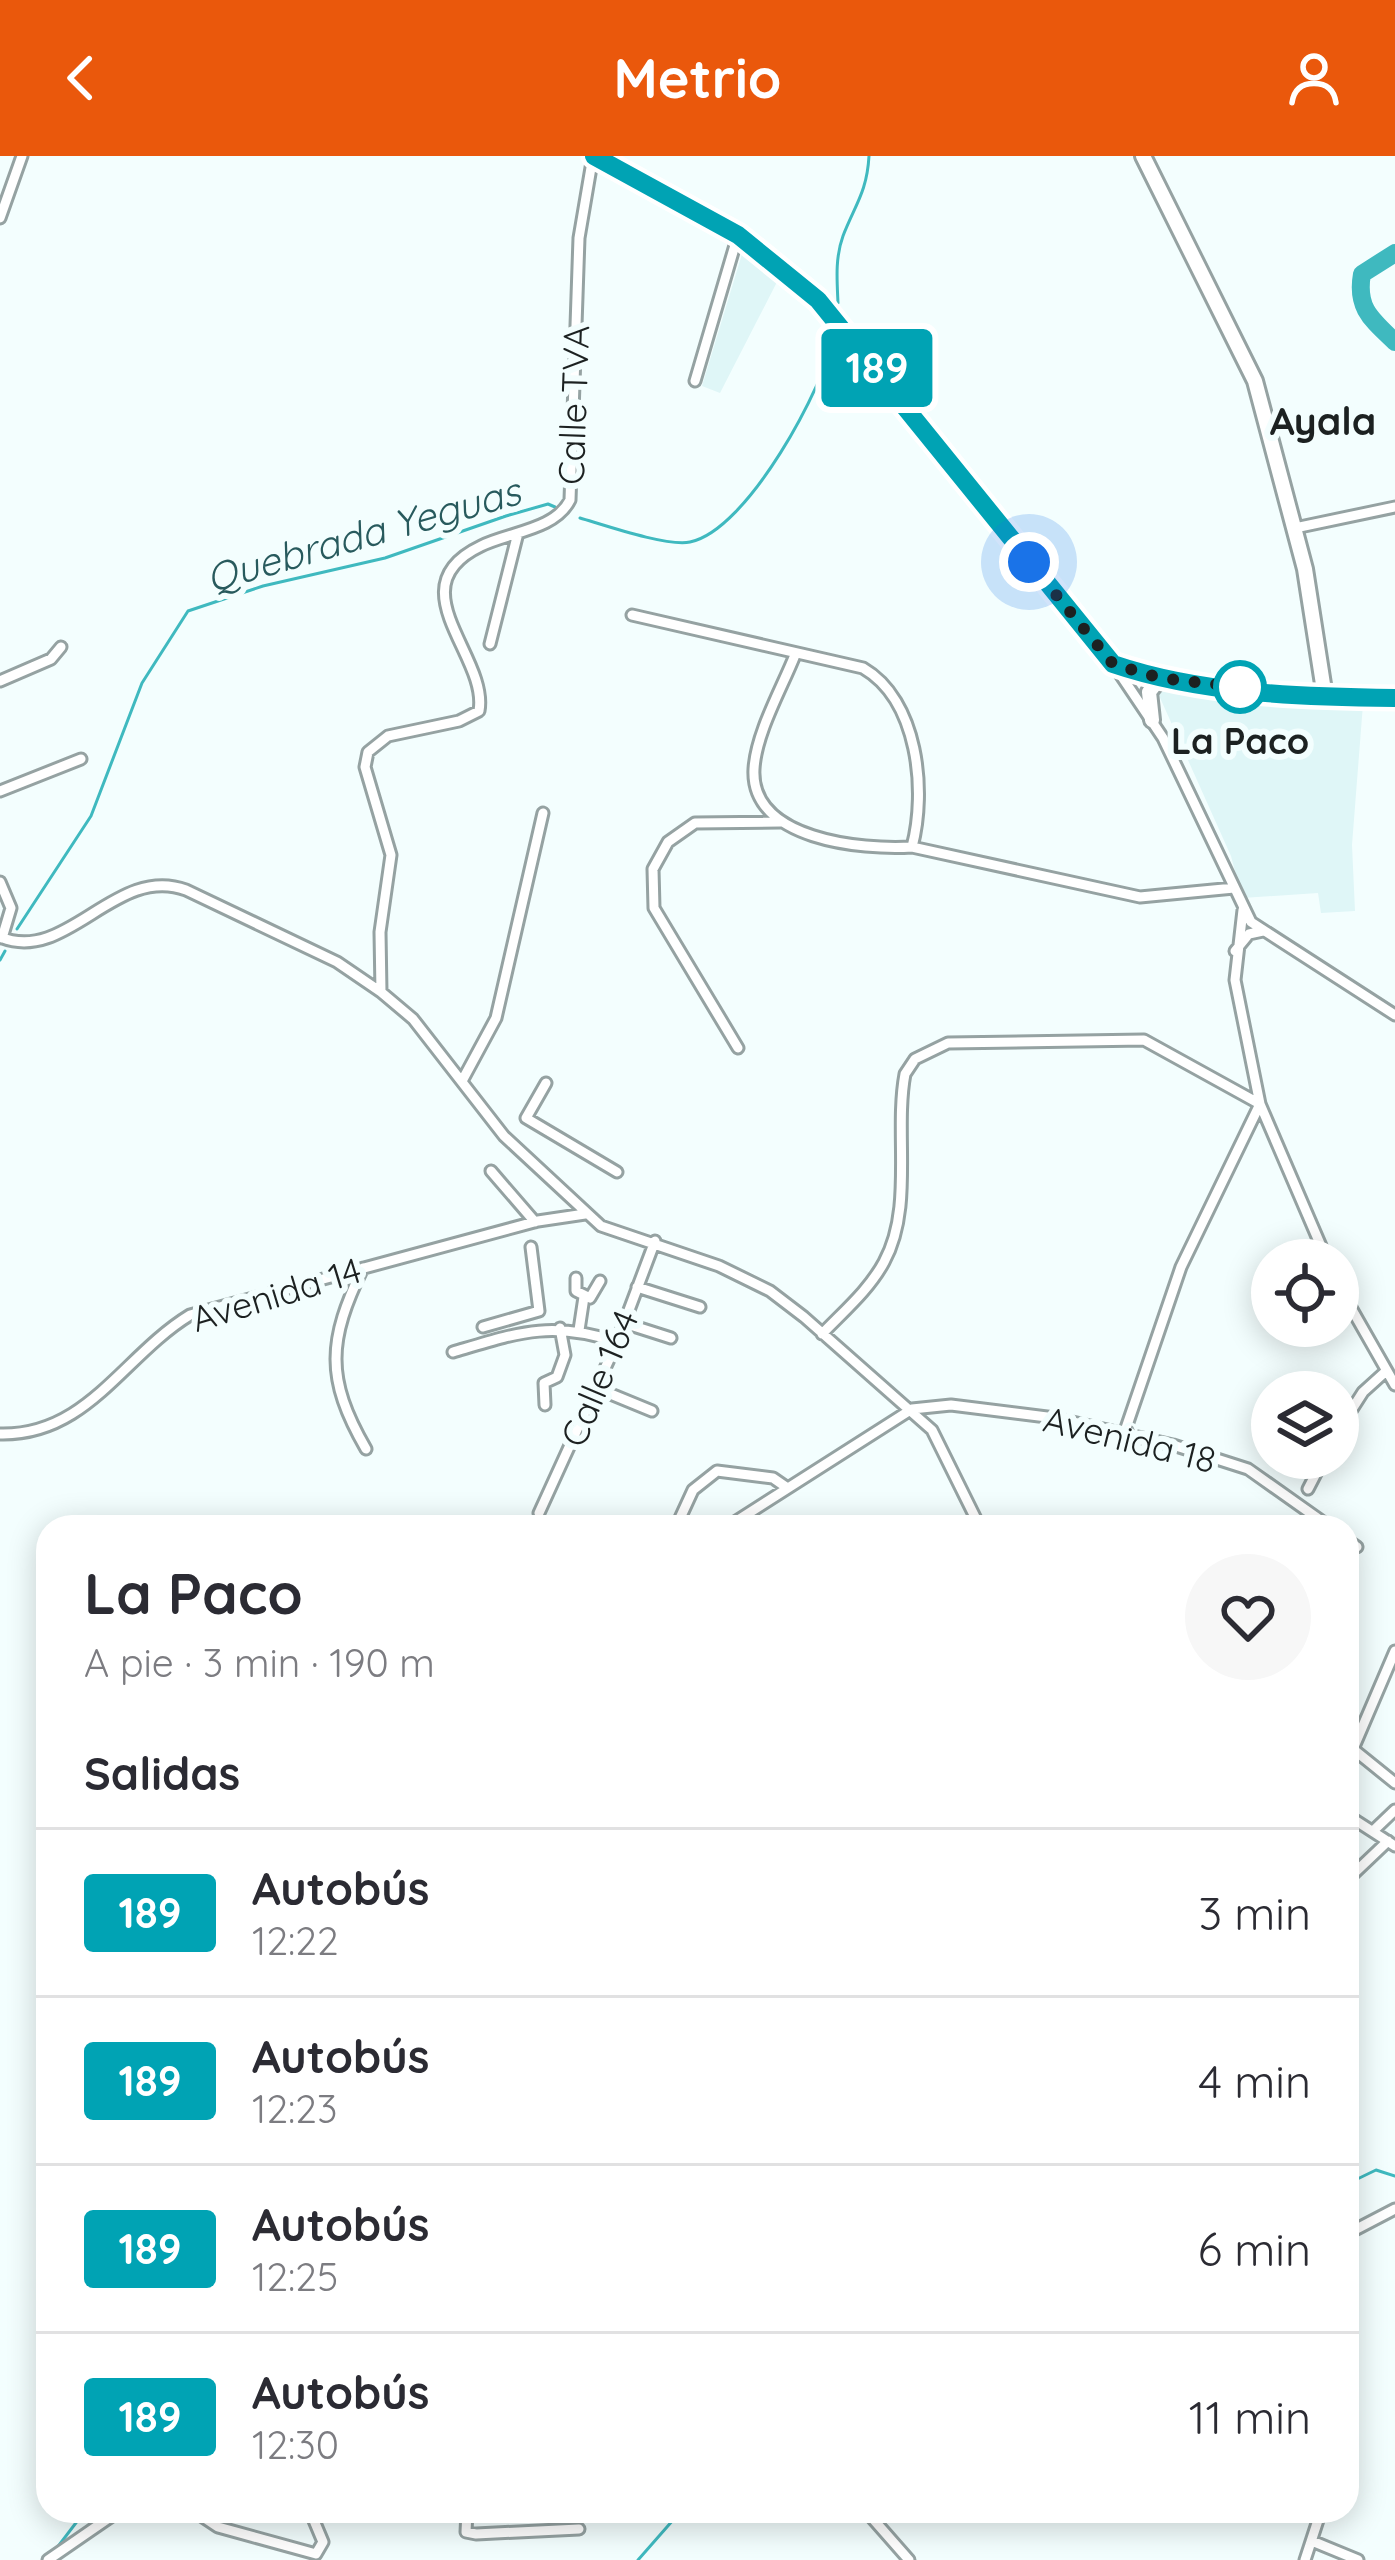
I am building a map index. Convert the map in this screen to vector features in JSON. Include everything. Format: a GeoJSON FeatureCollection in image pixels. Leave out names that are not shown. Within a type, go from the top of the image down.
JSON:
{"type":"FeatureCollection","features":[{"type":"Feature","properties":{"kind":"main road"},"geometry":{"type":"LineString","coordinates":[[594,156],[738,235],[818,300],[1113,664],[1160,678],[1325,697],[1395,698]]}},
{"type":"Feature","properties":{"kind":"main road"},"geometry":{"type":"LineString","coordinates":[[1143,156],[1255,381],[1318,629],[1325,697]]}},
{"type":"Feature","properties":{"kind":"main road"},"geometry":{"type":"LineString","coordinates":[[1152,721],[1149,692],[1160,678]]}},
{"type":"Feature","properties":{"kind":"street"},"geometry":{"type":"LineString","coordinates":[[0,218],[3,193],[22,156]]}},
{"type":"Feature","properties":{"kind":"street","name":"Calle TVA"},"geometry":{"type":"LineString","coordinates":[[381,992],[380,932],[391,855],[365,767],[368,752],[388,736],[459,721],[479,711],[482,694],[476,674],[444,606],[447,583],[472,550],[556,518],[570,500],[579,238],[594,156]]}},
{"type":"Feature","properties":{"kind":"street"},"geometry":{"type":"LineString","coordinates":[[695,381],[738,235]]}},
{"type":"Feature","properties":{"kind":"street"},"geometry":{"type":"LineString","coordinates":[[1294,528],[1395,507]]}},
{"type":"Feature","properties":{"kind":"street"},"geometry":{"type":"LineString","coordinates":[[490,644],[518,532]]}},
{"type":"Feature","properties":{"kind":"street"},"geometry":{"type":"LineString","coordinates":[[632,616],[862,668],[889,687],[919,777],[912,847]]}},
{"type":"Feature","properties":{"kind":"street"},"geometry":{"type":"LineString","coordinates":[[0,681],[51,659],[61,646]]}},
{"type":"Feature","properties":{"kind":"street"},"geometry":{"type":"LineString","coordinates":[[780,822],[758,793],[753,770],[795,655]]}},
{"type":"Feature","properties":{"kind":"street"},"geometry":{"type":"LineString","coordinates":[[1113,664],[1152,721],[1243,910],[1263,931],[1395,1015]]}},
{"type":"Feature","properties":{"kind":"street"},"geometry":{"type":"LineString","coordinates":[[0,791],[81,759]]}},
{"type":"Feature","properties":{"kind":"street"},"geometry":{"type":"LineString","coordinates":[[462,1082],[496,1018],[543,813]]}},
{"type":"Feature","properties":{"kind":"street"},"geometry":{"type":"LineString","coordinates":[[739,1048],[654,908],[653,869],[668,842],[695,823],[780,822],[829,837],[912,847],[1140,897],[1234,888]]}},
{"type":"Feature","properties":{"kind":"street"},"geometry":{"type":"LineString","coordinates":[[0,885],[10,896],[1,938],[44,940],[135,887],[160,883],[186,890],[337,962],[412,1019],[503,1136],[585,1214],[601,1226],[655,1241],[770,1291],[912,1409],[940,1443],[974,1515]]}},
{"type":"Feature","properties":{"kind":"street"},"geometry":{"type":"LineString","coordinates":[[1243,910],[1235,951],[1238,1003],[1260,1104],[1318,1239]]}},
{"type":"Feature","properties":{"kind":"street"},"geometry":{"type":"LineString","coordinates":[[1235,951],[1249,934],[1263,931]]}},
{"type":"Feature","properties":{"kind":"street"},"geometry":{"type":"LineString","coordinates":[[822,1334],[870,1285],[886,1259],[898,1214],[905,1074],[931,1048],[1027,1038],[1144,1040],[1260,1104]]}},
{"type":"Feature","properties":{"kind":"street"},"geometry":{"type":"LineString","coordinates":[[546,1083],[526,1118],[617,1172]]}},
{"type":"Feature","properties":{"kind":"street"},"geometry":{"type":"LineString","coordinates":[[1124,1431],[1181,1267],[1260,1104]]}},
{"type":"Feature","properties":{"kind":"street"},"geometry":{"type":"LineString","coordinates":[[491,1171],[535,1222]]}},
{"type":"Feature","properties":{"kind":"street","name":"Avenida 14"},"geometry":{"type":"LineString","coordinates":[[0,1434],[33,1433],[69,1419],[110,1387],[159,1334],[190,1315],[535,1222],[585,1214]]}},
{"type":"Feature","properties":{"kind":"street","name":"Calle 164"},"geometry":{"type":"LineString","coordinates":[[539,1513],[617,1342],[655,1241]]}},
{"type":"Feature","properties":{"kind":"street"},"geometry":{"type":"LineString","coordinates":[[494,1340],[487,1326],[539,1311],[531,1247]]}},
{"type":"Feature","properties":{"kind":"street"},"geometry":{"type":"LineString","coordinates":[[363,1268],[336,1329],[336,1373],[339,1400],[366,1449]]}},
{"type":"Feature","properties":{"kind":"street"},"geometry":{"type":"LineString","coordinates":[[576,1278],[576,1292],[584,1297],[594,1296],[601,1281]]}},
{"type":"Feature","properties":{"kind":"street"},"geometry":{"type":"LineString","coordinates":[[638,1287],[700,1307]]}},
{"type":"Feature","properties":{"kind":"street"},"geometry":{"type":"LineString","coordinates":[[579,1330],[584,1297]]}},
{"type":"Feature","properties":{"kind":"street"},"geometry":{"type":"LineString","coordinates":[[624,1323],[671,1338]]}},
{"type":"Feature","properties":{"kind":"street"},"geometry":{"type":"LineString","coordinates":[[1359,1325],[1395,1385]]}},
{"type":"Feature","properties":{"kind":"street"},"geometry":{"type":"LineString","coordinates":[[545,1405],[544,1382],[557,1377],[563,1363],[560,1328]]}},
{"type":"Feature","properties":{"kind":"street"},"geometry":{"type":"LineString","coordinates":[[453,1352],[560,1328],[617,1342]]}},
{"type":"Feature","properties":{"kind":"street"},"geometry":{"type":"LineString","coordinates":[[1359,1398],[1384,1373]]}},
{"type":"Feature","properties":{"kind":"street"},"geometry":{"type":"LineString","coordinates":[[596,1388],[652,1411]]}},
{"type":"Feature","properties":{"kind":"street","name":"Avenida 18"},"geometry":{"type":"LineString","coordinates":[[912,1409],[951,1405],[1124,1431],[1248,1469],[1313,1515]]}},
{"type":"Feature","properties":{"kind":"street"},"geometry":{"type":"LineString","coordinates":[[745,1515],[912,1409]]}},
{"type":"Feature","properties":{"kind":"street"},"geometry":{"type":"LineString","coordinates":[[682,1515],[693,1490],[717,1471],[773,1478],[786,1487]]}},
{"type":"Feature","properties":{"kind":"street"},"geometry":{"type":"LineString","coordinates":[[1308,1489],[1313,1479]]}},
{"type":"Feature","properties":{"kind":"street"},"geometry":{"type":"LineString","coordinates":[[1359,1733],[1391,1673],[1395,1651]]}},
{"type":"Feature","properties":{"kind":"street"},"geometry":{"type":"LineString","coordinates":[[1359,1757],[1395,1783]]}},
{"type":"Feature","properties":{"kind":"street"},"geometry":{"type":"LineString","coordinates":[[1373,1832],[1395,1810]]}},
{"type":"Feature","properties":{"kind":"street"},"geometry":{"type":"LineString","coordinates":[[1359,1823],[1392,1844],[1359,1870]]}},
{"type":"Feature","properties":{"kind":"street"},"geometry":{"type":"LineString","coordinates":[[1359,2228],[1395,2210]]}},
{"type":"Feature","properties":{"kind":"street"},"geometry":{"type":"LineString","coordinates":[[48,2560],[102,2523]]}},
{"type":"Feature","properties":{"kind":"street"},"geometry":{"type":"LineString","coordinates":[[212,2523],[316,2554],[323,2542],[315,2523]]}},
{"type":"Feature","properties":{"kind":"street"},"geometry":{"type":"LineString","coordinates":[[466,2523],[466,2532],[476,2534],[579,2528]]}},
{"type":"Feature","properties":{"kind":"street"},"geometry":{"type":"LineString","coordinates":[[877,2523],[909,2560]]}},
{"type":"Feature","properties":{"kind":"street"},"geometry":{"type":"LineString","coordinates":[[1305,2560],[1317,2523]]}},
{"type":"Feature","properties":{"kind":"street"},"geometry":{"type":"LineString","coordinates":[[1312,2541],[1358,2560]]}},
{"type":"Feature","properties":{"kind":"shaded area"},"geometry":{"type":"Polygon","coordinates":[[[742,254],[777,282],[720,393],[702,386],[742,254]]]}},
{"type":"Feature","properties":{"kind":"shaded area"},"geometry":{"type":"Polygon","coordinates":[[[1157,691],[1363,704],[1352,845],[1355,911],[1321,913],[1318,893],[1242,898],[1231,856],[1157,691]]]}},
{"type":"Feature","properties":{"kind":"waterway","name":"Quebrada Yeguas"},"geometry":{"type":"LineString","coordinates":[[838,303],[839,253],[863,189],[869,156]]}},
{"type":"Feature","properties":{"kind":"waterway"},"geometry":{"type":"LineString","coordinates":[[1395,253],[1362,274],[1361,286],[1367,312],[1395,342]]}},
{"type":"Feature","properties":{"kind":"waterway","name":"Quebrada Yeguas"},"geometry":{"type":"LineString","coordinates":[[580,518],[680,543],[712,532],[736,512],[780,453],[816,386],[836,332]]}},
{"type":"Feature","properties":{"kind":"waterway","name":"Quebrada Yeguas"},"geometry":{"type":"LineString","coordinates":[[17,929],[91,816],[142,683],[188,611],[263,586],[385,558],[548,504],[555,507]]}},
{"type":"Feature","properties":{"kind":"waterway","name":"Quebrada Yeguas"},"geometry":{"type":"LineString","coordinates":[[0,960],[5,951]]}},
{"type":"Feature","properties":{"kind":"waterway"},"geometry":{"type":"LineString","coordinates":[[1359,2178],[1376,2170],[1395,2176]]}},
{"type":"Feature","properties":{"kind":"waterway"},"geometry":{"type":"LineString","coordinates":[[56,2549],[76,2523]]}},
{"type":"Feature","properties":{"kind":"waterway"},"geometry":{"type":"LineString","coordinates":[[638,2560],[670,2523]]}},
{"type":"Feature","properties":{"kind":"bus line","name":"189"},"geometry":{"type":"LineString","coordinates":[[594,156],[738,235],[818,300],[1113,664],[1160,678],[1325,697],[1395,698]]}},
{"type":"Feature","properties":{"kind":"place","name":"La Paco"},"geometry":{"type":"Point","coordinates":[1240,687]}},
{"type":"Feature","properties":{"kind":"district","name":"Ayala"},"geometry":{"type":"Point","coordinates":[1323,420]}},
{"type":"Feature","properties":{"kind":"route"},"geometry":{"type":"LineString","coordinates":[[1029,562],[1113,664],[1160,678],[1249,688],[1240,687]]}}]}
